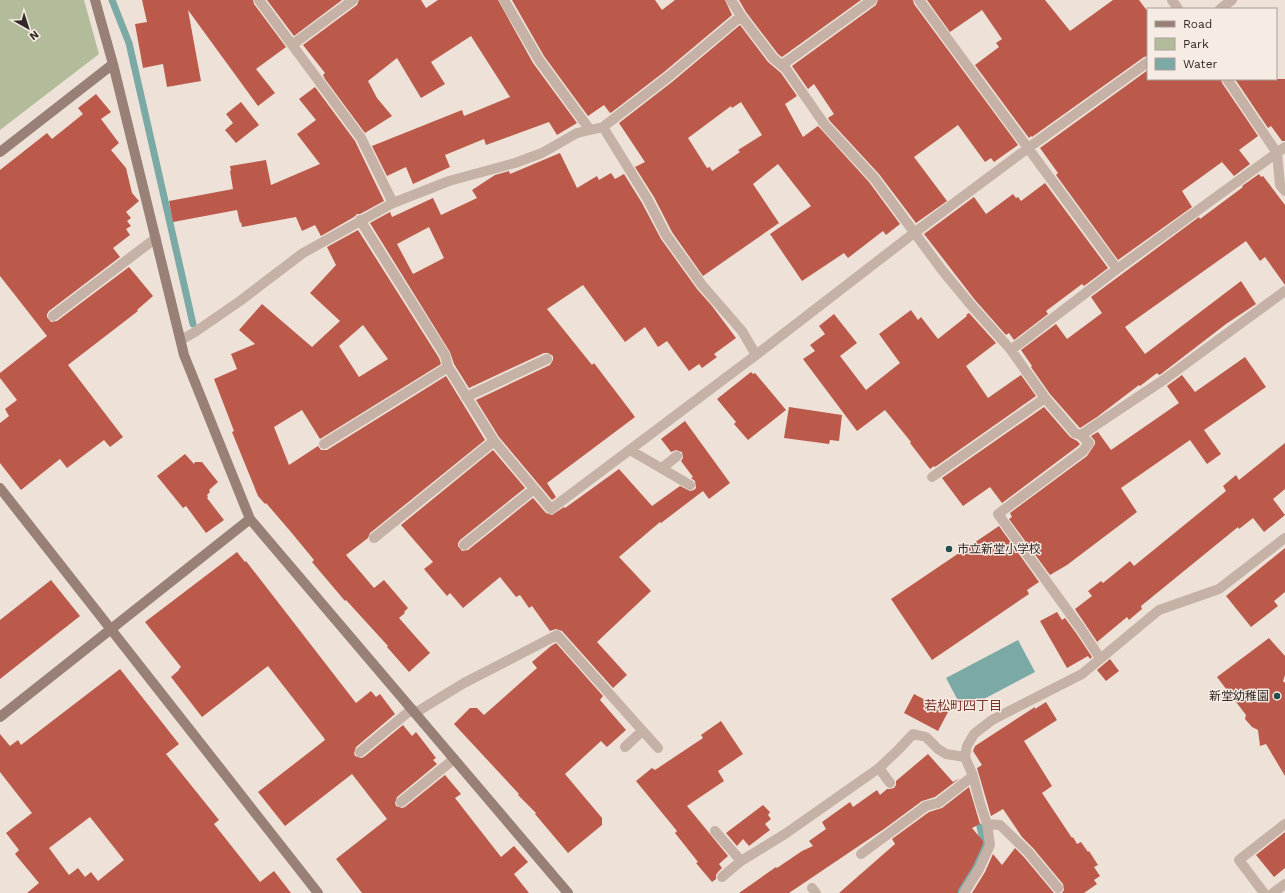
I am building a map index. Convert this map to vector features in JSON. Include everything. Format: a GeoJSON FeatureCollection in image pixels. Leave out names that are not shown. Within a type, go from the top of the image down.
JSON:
{"type":"FeatureCollection","features":[{"type":"Feature","properties":{"kind":"street"},"geometry":{"type":"LineString","coordinates":[[95,0],[113,64],[156,238],[187,336],[184,355],[250,519],[568,893]]}},
{"type":"Feature","properties":{"kind":"street"},"geometry":{"type":"LineString","coordinates":[[258,0],[361,138],[393,203]]}},
{"type":"Feature","properties":{"kind":"street"},"geometry":{"type":"LineString","coordinates":[[292,45],[353,0]]}},
{"type":"Feature","properties":{"kind":"street"},"geometry":{"type":"LineString","coordinates":[[504,0],[539,60],[590,130]]}},
{"type":"Feature","properties":{"kind":"street"},"geometry":{"type":"LineString","coordinates":[[731,0],[741,16],[773,58],[786,69],[825,125],[874,178],[942,270],[1011,350],[1045,398],[1075,433],[1081,435],[1089,443],[1083,451],[998,514],[1081,629],[1100,658]]}},
{"type":"Feature","properties":{"kind":"street"},"geometry":{"type":"LineString","coordinates":[[782,65],[872,0]]}},
{"type":"Feature","properties":{"kind":"street"},"geometry":{"type":"LineString","coordinates":[[919,0],[1117,269]]}},
{"type":"Feature","properties":{"kind":"street"},"geometry":{"type":"LineString","coordinates":[[1221,8],[1232,0]]}},
{"type":"Feature","properties":{"kind":"street"},"geometry":{"type":"LineString","coordinates":[[187,336],[240,301],[303,253],[393,203],[449,181],[515,163],[542,153],[577,133],[603,127],[668,77],[741,16]]}},
{"type":"Feature","properties":{"kind":"street"},"geometry":{"type":"LineString","coordinates":[[360,220],[445,355],[448,367],[494,441],[551,509],[756,356],[914,233],[1028,148],[1147,63]]}},
{"type":"Feature","properties":{"kind":"street"},"geometry":{"type":"LineString","coordinates":[[0,151],[113,64]]}},
{"type":"Feature","properties":{"kind":"street"},"geometry":{"type":"LineString","coordinates":[[1228,80],[1281,150],[1280,185],[1285,191]]}},
{"type":"Feature","properties":{"kind":"street"},"geometry":{"type":"LineString","coordinates":[[603,127],[648,200],[666,235],[702,285],[742,331],[756,356]]}},
{"type":"Feature","properties":{"kind":"street"},"geometry":{"type":"LineString","coordinates":[[1011,350],[1117,269],[1281,150]]}},
{"type":"Feature","properties":{"kind":"street"},"geometry":{"type":"LineString","coordinates":[[53,316],[156,238]]}},
{"type":"Feature","properties":{"kind":"street"},"geometry":{"type":"LineString","coordinates":[[1081,435],[1165,379],[1285,292]]}},
{"type":"Feature","properties":{"kind":"street"},"geometry":{"type":"LineString","coordinates":[[466,397],[547,358]]}},
{"type":"Feature","properties":{"kind":"street"},"geometry":{"type":"LineString","coordinates":[[324,444],[448,367]]}},
{"type":"Feature","properties":{"kind":"street"},"geometry":{"type":"LineString","coordinates":[[932,477],[1045,398]]}},
{"type":"Feature","properties":{"kind":"street"},"geometry":{"type":"LineString","coordinates":[[374,538],[494,441]]}},
{"type":"Feature","properties":{"kind":"street"},"geometry":{"type":"LineString","coordinates":[[630,450],[690,485]]}},
{"type":"Feature","properties":{"kind":"street"},"geometry":{"type":"LineString","coordinates":[[662,468],[677,456]]}},
{"type":"Feature","properties":{"kind":"street"},"geometry":{"type":"LineString","coordinates":[[0,488],[318,893]]}},
{"type":"Feature","properties":{"kind":"street"},"geometry":{"type":"LineString","coordinates":[[464,545],[534,489]]}},
{"type":"Feature","properties":{"kind":"street"},"geometry":{"type":"LineString","coordinates":[[0,718],[250,519]]}},
{"type":"Feature","properties":{"kind":"street"},"geometry":{"type":"LineString","coordinates":[[964,893],[979,869],[990,845],[987,824],[973,776],[965,757],[967,746],[974,734],[992,720],[1082,674],[1159,610],[1219,590],[1285,538]]}},
{"type":"Feature","properties":{"kind":"street"},"geometry":{"type":"LineString","coordinates":[[360,752],[413,711],[428,705],[464,683],[557,635],[658,748]]}},
{"type":"Feature","properties":{"kind":"street"},"geometry":{"type":"LineString","coordinates":[[625,748],[642,731]]}},
{"type":"Feature","properties":{"kind":"street"},"geometry":{"type":"LineString","coordinates":[[722,877],[741,861],[785,834],[879,768],[913,734],[926,737],[938,749],[946,754],[965,757]]}},
{"type":"Feature","properties":{"kind":"street"},"geometry":{"type":"LineString","coordinates":[[401,802],[454,759]]}},
{"type":"Feature","properties":{"kind":"street"},"geometry":{"type":"LineString","coordinates":[[879,768],[890,783]]}},
{"type":"Feature","properties":{"kind":"street"},"geometry":{"type":"LineString","coordinates":[[861,854],[926,806],[938,803],[973,776]]}},
{"type":"Feature","properties":{"kind":"street"},"geometry":{"type":"LineString","coordinates":[[987,824],[1000,825],[1028,852],[1058,888]]}},
{"type":"Feature","properties":{"kind":"street"},"geometry":{"type":"LineString","coordinates":[[1264,893],[1239,860],[1285,824]]}},
{"type":"Feature","properties":{"kind":"street"},"geometry":{"type":"LineString","coordinates":[[715,831],[741,861]]}},
{"type":"Feature","properties":{"kind":"street"},"geometry":{"type":"LineString","coordinates":[[1273,893],[1285,884]]}},
{"type":"Feature","properties":{"kind":"green space"},"geometry":{"type":"Polygon","coordinates":[[[0,0],[84,0],[99,54],[0,130],[0,0]]]}},
{"type":"Feature","properties":{"kind":"water"},"geometry":{"type":"Polygon","coordinates":[[[1018,640],[1035,672],[963,710],[946,678],[1018,640]]]}},
{"type":"Feature","properties":{"kind":"building"},"geometry":{"type":"Polygon","coordinates":[[[142,0],[253,0],[254,4],[286,47],[256,69],[275,93],[258,106],[188,10],[201,81],[167,87],[163,64],[143,68],[135,24],[147,22],[142,0]]]}},
{"type":"Feature","properties":{"kind":"building"},"geometry":{"type":"Polygon","coordinates":[[[267,0],[342,0],[294,36],[267,0]]]}},
{"type":"Feature","properties":{"kind":"building"},"geometry":{"type":"Polygon","coordinates":[[[359,0],[421,0],[426,8],[438,0],[498,0],[533,63],[577,123],[557,135],[549,122],[486,145],[484,139],[445,155],[450,167],[413,184],[406,167],[387,176],[372,146],[462,110],[464,116],[510,97],[471,36],[431,62],[445,84],[421,98],[397,58],[368,81],[377,98],[392,116],[365,133],[325,79],[323,75],[325,73],[303,45],[357,5],[359,0]]]}},
{"type":"Feature","properties":{"kind":"building"},"geometry":{"type":"Polygon","coordinates":[[[512,0],[655,0],[662,10],[675,0],[725,0],[732,15],[664,72],[612,112],[610,113],[604,105],[588,116],[544,56],[512,0]]]}},
{"type":"Feature","properties":{"kind":"building"},"geometry":{"type":"Polygon","coordinates":[[[739,0],[861,0],[782,57],[778,54],[746,12],[739,0]]]}},
{"type":"Feature","properties":{"kind":"building"},"geometry":{"type":"Polygon","coordinates":[[[878,0],[913,0],[914,4],[1018,145],[994,162],[991,158],[985,162],[958,125],[914,157],[947,201],[916,223],[879,174],[830,121],[828,118],[834,114],[814,84],[808,89],[792,66],[876,5],[878,0]]]}},
{"type":"Feature","properties":{"kind":"building"},"geometry":{"type":"Polygon","coordinates":[[[927,0],[1045,0],[1070,31],[1113,0],[1139,0],[1147,11],[1147,56],[1029,138],[975,65],[999,47],[996,43],[1002,39],[982,10],[950,32],[927,0]]]}},
{"type":"Feature","properties":{"kind":"building"},"geometry":{"type":"Polygon","coordinates":[[[740,25],[768,62],[781,73],[797,96],[785,104],[803,137],[818,126],[869,182],[900,224],[886,235],[883,231],[848,258],[844,253],[802,281],[770,234],[811,206],[778,164],[753,184],[779,223],[703,276],[672,232],[654,197],[635,167],[645,162],[619,123],[672,82],[740,25]],[[741,102],[732,108],[731,106],[688,138],[707,168],[710,167],[712,171],[740,152],[738,150],[762,135],[741,102]]]}},
{"type":"Feature","properties":{"kind":"building"},"geometry":{"type":"Polygon","coordinates":[[[1147,71],[1147,80],[1221,80],[1258,136],[1239,150],[1250,164],[1234,176],[1222,162],[1182,191],[1192,207],[1118,260],[1056,175],[1058,173],[1040,148],[1147,71]]]}},
{"type":"Feature","properties":{"kind":"building"},"geometry":{"type":"Polygon","coordinates":[[[1285,79],[1285,141],[1282,141],[1271,126],[1268,128],[1236,80],[1285,79]]]}},
{"type":"Feature","properties":{"kind":"building"},"geometry":{"type":"Polygon","coordinates":[[[315,87],[355,141],[384,201],[360,214],[357,214],[321,236],[315,225],[302,231],[296,217],[242,227],[237,210],[173,222],[169,201],[233,189],[230,166],[266,160],[271,185],[320,164],[297,134],[316,120],[299,99],[315,87]]]}},
{"type":"Feature","properties":{"kind":"building"},"geometry":{"type":"Polygon","coordinates":[[[96,94],[111,112],[101,119],[119,143],[111,150],[126,168],[132,193],[139,201],[126,212],[131,218],[127,221],[131,226],[126,229],[130,235],[113,248],[120,257],[49,311],[47,317],[51,322],[57,321],[129,267],[153,296],[137,310],[138,311],[68,365],[123,437],[110,447],[104,440],[67,468],[60,459],[21,490],[0,463],[0,423],[9,416],[5,409],[17,400],[0,378],[0,373],[47,336],[0,276],[0,170],[47,133],[52,139],[83,114],[78,108],[96,94]]]}},
{"type":"Feature","properties":{"kind":"building"},"geometry":{"type":"Polygon","coordinates":[[[241,102],[259,125],[236,143],[225,130],[233,123],[226,114],[241,102]]]}},
{"type":"Feature","properties":{"kind":"building"},"geometry":{"type":"Polygon","coordinates":[[[560,153],[577,188],[597,176],[599,180],[611,173],[615,179],[624,174],[642,203],[661,239],[697,289],[736,338],[714,354],[717,357],[702,368],[699,364],[689,371],[667,341],[658,347],[645,327],[625,342],[583,285],[547,309],[592,365],[594,363],[635,417],[547,483],[556,497],[552,500],[499,437],[476,400],[550,365],[553,360],[553,356],[548,353],[544,353],[469,388],[454,364],[450,352],[370,223],[390,212],[392,217],[433,198],[441,215],[477,198],[472,190],[495,175],[509,171],[510,174],[560,153]],[[429,227],[397,244],[413,274],[444,258],[429,227]]]}},
{"type":"Feature","properties":{"kind":"building"},"geometry":{"type":"Polygon","coordinates":[[[1259,174],[1261,177],[1263,176],[1285,205],[1285,285],[1265,257],[1260,261],[1246,241],[1125,327],[1145,354],[1241,281],[1256,304],[1226,324],[1161,374],[1159,375],[1157,373],[1140,386],[1139,385],[1080,428],[1050,394],[1021,350],[1056,324],[1067,339],[1102,313],[1091,297],[1199,217],[1200,219],[1259,174]]]}},
{"type":"Feature","properties":{"kind":"building"},"geometry":{"type":"Polygon","coordinates":[[[1045,183],[1108,268],[1084,286],[1082,284],[1046,311],[1048,314],[1014,340],[1009,333],[1006,335],[975,300],[924,234],[974,197],[986,214],[1013,194],[1021,201],[1045,183]]]}},
{"type":"Feature","properties":{"kind":"building"},"geometry":{"type":"Polygon","coordinates":[[[358,230],[439,358],[441,364],[320,439],[302,410],[274,427],[289,465],[318,446],[321,450],[327,450],[446,376],[485,440],[370,533],[368,538],[346,555],[374,588],[384,580],[408,608],[399,618],[430,653],[409,672],[387,647],[388,646],[346,600],[345,601],[312,562],[314,560],[291,532],[258,496],[232,432],[234,431],[214,379],[237,369],[231,354],[255,344],[239,330],[262,304],[312,347],[340,321],[310,293],[336,265],[327,247],[358,230]],[[363,325],[339,346],[359,377],[388,359],[363,325]]]}},
{"type":"Feature","properties":{"kind":"building"},"geometry":{"type":"Polygon","coordinates":[[[911,310],[918,320],[921,317],[938,339],[969,313],[996,343],[966,366],[988,398],[1021,375],[1036,396],[930,469],[910,443],[911,442],[885,410],[857,431],[803,359],[815,351],[810,345],[825,334],[819,326],[834,314],[857,343],[840,356],[866,390],[900,363],[879,334],[911,310]]]}},
{"type":"Feature","properties":{"kind":"building"},"geometry":{"type":"Polygon","coordinates":[[[1245,357],[1266,387],[1204,430],[1221,454],[1207,464],[1190,440],[1121,488],[1137,512],[1067,565],[1050,575],[1009,519],[1012,517],[1010,513],[1087,456],[1095,444],[1095,441],[1091,436],[1098,432],[1111,450],[1179,403],[1167,386],[1182,375],[1195,392],[1245,357]]]}},
{"type":"Feature","properties":{"kind":"building"},"geometry":{"type":"Polygon","coordinates":[[[751,372],[753,374],[755,373],[786,410],[748,440],[734,424],[736,422],[717,399],[751,372]]]}},
{"type":"Feature","properties":{"kind":"building"},"geometry":{"type":"Polygon","coordinates":[[[789,407],[842,415],[839,441],[830,440],[829,444],[784,438],[789,407]]]}},
{"type":"Feature","properties":{"kind":"building"},"geometry":{"type":"Polygon","coordinates":[[[1044,407],[1070,437],[1080,444],[1002,503],[990,487],[963,506],[942,478],[1044,407]]]}},
{"type":"Feature","properties":{"kind":"building"},"geometry":{"type":"Polygon","coordinates":[[[685,421],[730,483],[709,499],[703,491],[661,523],[660,522],[619,557],[651,591],[597,642],[627,675],[613,688],[562,631],[556,629],[550,631],[532,606],[529,608],[520,595],[516,597],[500,577],[463,608],[450,593],[447,596],[424,569],[433,562],[401,525],[493,450],[525,488],[460,540],[458,546],[462,551],[468,550],[533,498],[546,513],[552,515],[564,507],[565,508],[619,469],[652,506],[680,486],[690,491],[696,488],[695,481],[691,478],[693,477],[681,461],[683,458],[682,452],[676,450],[671,452],[661,439],[685,421]]]}},
{"type":"Feature","properties":{"kind":"building"},"geometry":{"type":"Polygon","coordinates":[[[1285,443],[1285,489],[1273,499],[1285,515],[1264,532],[1253,518],[1239,529],[1238,527],[1141,606],[1142,609],[1129,620],[1127,617],[1097,642],[1075,609],[1092,596],[1088,591],[1101,581],[1103,583],[1130,561],[1134,566],[1226,491],[1223,486],[1236,475],[1239,480],[1285,443]]]}},
{"type":"Feature","properties":{"kind":"building"},"geometry":{"type":"Polygon","coordinates":[[[185,454],[194,464],[195,462],[202,462],[218,482],[209,490],[210,492],[207,495],[207,498],[224,520],[206,533],[186,506],[183,508],[157,476],[185,454]]]}},
{"type":"Feature","properties":{"kind":"building"},"geometry":{"type":"Polygon","coordinates":[[[999,526],[1039,582],[1027,590],[1029,594],[932,660],[891,599],[999,526]]]}},
{"type":"Feature","properties":{"kind":"building"},"geometry":{"type":"Polygon","coordinates":[[[1285,548],[1285,592],[1274,601],[1278,606],[1251,627],[1226,596],[1285,548]]]}},
{"type":"Feature","properties":{"kind":"building"},"geometry":{"type":"Polygon","coordinates":[[[237,552],[245,562],[246,561],[356,703],[371,691],[376,697],[380,694],[395,714],[356,747],[354,753],[355,756],[361,758],[364,757],[403,725],[412,736],[416,732],[436,758],[433,760],[437,764],[397,797],[395,803],[396,806],[402,808],[405,807],[445,775],[461,794],[455,798],[501,857],[514,846],[528,862],[514,874],[529,893],[362,893],[336,859],[387,819],[352,774],[285,826],[258,792],[325,740],[324,738],[268,666],[202,717],[171,677],[181,667],[145,622],[237,552]]]}},
{"type":"Feature","properties":{"kind":"building"},"geometry":{"type":"Polygon","coordinates":[[[51,580],[80,616],[0,679],[0,620],[51,580]]]}},
{"type":"Feature","properties":{"kind":"building"},"geometry":{"type":"Polygon","coordinates":[[[1057,612],[1062,620],[1065,618],[1076,633],[1092,657],[1090,659],[1088,656],[1067,668],[1040,621],[1057,612]]]}},
{"type":"Feature","properties":{"kind":"building"},"geometry":{"type":"Polygon","coordinates":[[[1269,638],[1285,656],[1285,675],[1283,681],[1285,683],[1285,776],[1266,744],[1260,746],[1258,730],[1252,727],[1245,719],[1246,715],[1217,677],[1269,638]]]}},
{"type":"Feature","properties":{"kind":"building"},"geometry":{"type":"Polygon","coordinates":[[[556,643],[603,696],[600,700],[626,730],[607,747],[601,741],[565,774],[602,818],[602,825],[568,853],[535,814],[536,813],[454,724],[470,708],[477,708],[484,715],[537,668],[532,662],[556,643]]]}},
{"type":"Feature","properties":{"kind":"building"},"geometry":{"type":"Polygon","coordinates":[[[1110,659],[1119,671],[1106,681],[1097,670],[1110,659]]]}},
{"type":"Feature","properties":{"kind":"building"},"geometry":{"type":"Polygon","coordinates":[[[120,669],[179,744],[166,754],[219,820],[214,824],[260,882],[274,871],[291,893],[27,893],[39,883],[15,854],[19,850],[6,833],[32,813],[0,772],[0,734],[10,746],[18,740],[21,745],[120,669]],[[90,817],[49,848],[69,875],[78,868],[85,877],[91,872],[98,881],[124,860],[90,817]]]}},
{"type":"Feature","properties":{"kind":"building"},"geometry":{"type":"Polygon","coordinates":[[[914,694],[948,712],[938,731],[904,713],[914,694]]]}},
{"type":"Feature","properties":{"kind":"building"},"geometry":{"type":"Polygon","coordinates":[[[1046,702],[1057,720],[1024,741],[1052,786],[1042,793],[1072,838],[1073,837],[1077,844],[1081,842],[1098,865],[1094,867],[1100,876],[1094,880],[1097,884],[1084,893],[1062,893],[1064,890],[1063,884],[1022,837],[1003,809],[991,816],[977,768],[982,765],[973,751],[975,746],[1035,707],[1035,709],[1046,702]]]}},
{"type":"Feature","properties":{"kind":"building"},"geometry":{"type":"Polygon","coordinates":[[[721,721],[743,754],[718,771],[724,781],[687,806],[728,856],[719,864],[722,868],[716,875],[716,879],[712,882],[696,863],[698,862],[675,833],[677,831],[636,781],[652,768],[655,770],[703,738],[701,735],[721,721]]]}},
{"type":"Feature","properties":{"kind":"building"},"geometry":{"type":"Polygon","coordinates":[[[928,754],[953,782],[960,778],[935,797],[922,801],[884,829],[789,893],[739,893],[776,867],[777,868],[802,851],[813,846],[809,841],[826,829],[822,822],[850,802],[853,807],[877,790],[880,795],[887,789],[894,788],[896,781],[928,754]]]}},
{"type":"Feature","properties":{"kind":"building"},"geometry":{"type":"Polygon","coordinates":[[[969,787],[980,824],[972,828],[983,841],[983,844],[973,866],[958,890],[958,893],[839,893],[895,844],[892,839],[929,812],[942,808],[969,787]]]}},
{"type":"Feature","properties":{"kind":"building"},"geometry":{"type":"Polygon","coordinates":[[[763,805],[770,812],[768,815],[771,819],[765,824],[770,830],[749,846],[743,839],[737,846],[726,833],[763,805]]]}},
{"type":"Feature","properties":{"kind":"building"},"geometry":{"type":"Polygon","coordinates":[[[1285,832],[1285,868],[1274,877],[1256,855],[1285,832]]]}},
{"type":"Feature","properties":{"kind":"building"},"geometry":{"type":"Polygon","coordinates":[[[1015,848],[1054,893],[972,893],[985,872],[993,854],[1002,865],[1015,848]]]}},
{"type":"Feature","properties":{"kind":"waterway"},"geometry":{"type":"LineString","coordinates":[[112,0],[129,43],[193,324]]}},
{"type":"Feature","properties":{"kind":"waterway"},"geometry":{"type":"LineString","coordinates":[[956,893],[972,871],[982,852],[983,841],[980,827]]}},
{"type":"Feature","properties":{"kind":"place","name":"市立新堂小学校"},"geometry":{"type":"Point","coordinates":[949,549]}},
{"type":"Feature","properties":{"kind":"place","name":"新堂幼稚園"},"geometry":{"type":"Point","coordinates":[1277,696]}},
{"type":"Feature","properties":{"kind":"district","name":"若松町四丁目"},"geometry":{"type":"Point","coordinates":[963,705]}}]}
